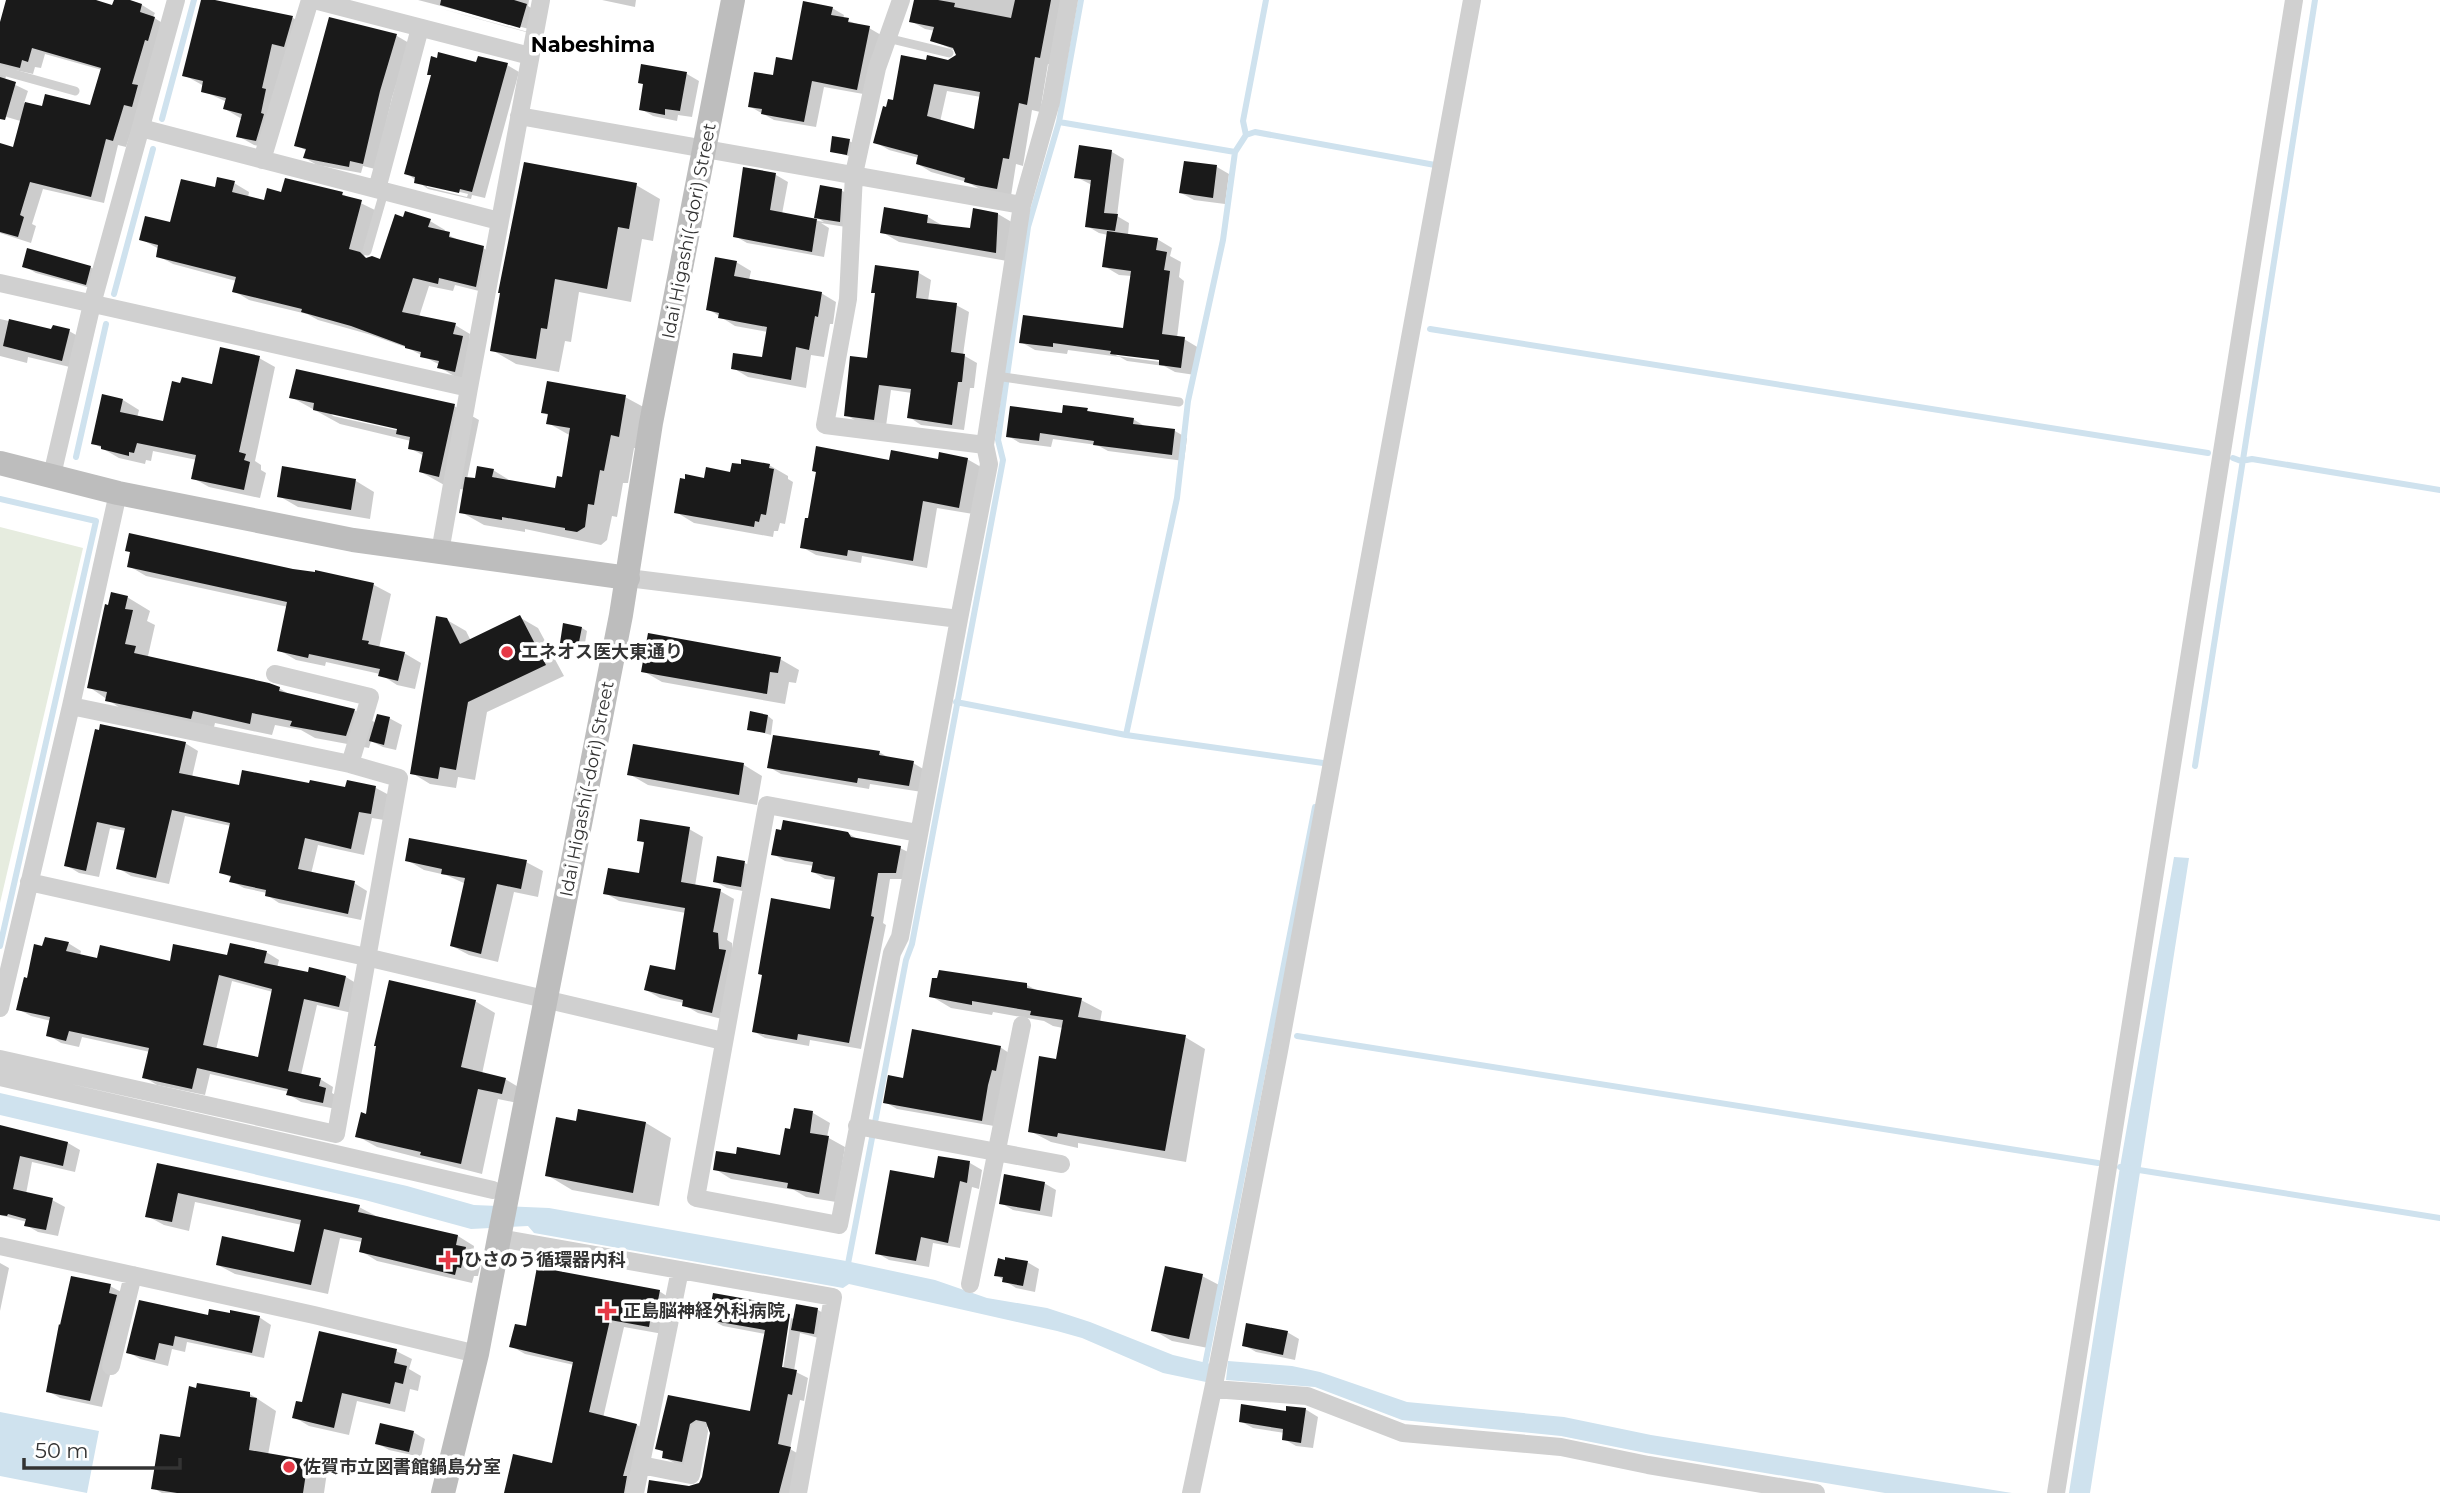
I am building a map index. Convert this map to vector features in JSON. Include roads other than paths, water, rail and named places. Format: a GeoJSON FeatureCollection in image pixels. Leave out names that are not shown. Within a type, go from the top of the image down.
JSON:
{"type":"FeatureCollection","features":[{"type":"Feature","properties":{"kind":"street"},"geometry":{"type":"LineString","coordinates":[[52,475],[92,304],[176,0]]}},
{"type":"Feature","properties":{"kind":"street"},"geometry":{"type":"LineString","coordinates":[[262,160],[312,0],[530,56]]}},
{"type":"Feature","properties":{"kind":"street"},"geometry":{"type":"LineString","coordinates":[[440,552],[541,0]]}},
{"type":"Feature","properties":{"kind":"street","name":"Idai Higashi(-dori) Street"},"geometry":{"type":"LineString","coordinates":[[443,1493],[477,1354],[499,1235],[500,1195],[546,1001],[628,578],[651,423],[733,0]]}},
{"type":"Feature","properties":{"kind":"street"},"geometry":{"type":"LineString","coordinates":[[901,0],[877,68],[855,174],[848,299],[825,425],[985,445]]}},
{"type":"Feature","properties":{"kind":"street"},"geometry":{"type":"LineString","coordinates":[[918,833],[767,805],[696,1198],[839,1225],[866,1127],[892,953],[900,937],[989,464],[985,445],[998,377],[1022,205],[1051,103],[1069,0]]}},
{"type":"Feature","properties":{"kind":"street"},"geometry":{"type":"LineString","coordinates":[[1191,1493],[1216,1377],[1331,773],[1472,0]]}},
{"type":"Feature","properties":{"kind":"street"},"geometry":{"type":"LineString","coordinates":[[2056,1493],[2294,0]]}},
{"type":"Feature","properties":{"kind":"street"},"geometry":{"type":"LineString","coordinates":[[381,191],[420,28]]}},
{"type":"Feature","properties":{"kind":"street"},"geometry":{"type":"LineString","coordinates":[[519,116],[1022,205]]}},
{"type":"Feature","properties":{"kind":"street"},"geometry":{"type":"LineString","coordinates":[[141,128],[499,221]]}},
{"type":"Feature","properties":{"kind":"street"},"geometry":{"type":"LineString","coordinates":[[0,283],[468,388]]}},
{"type":"Feature","properties":{"kind":"street"},"geometry":{"type":"LineString","coordinates":[[0,463],[118,493],[353,540],[628,578],[959,619]]}},
{"type":"Feature","properties":{"kind":"street"},"geometry":{"type":"LineString","coordinates":[[0,1008],[118,493]]}},
{"type":"Feature","properties":{"kind":"street"},"geometry":{"type":"LineString","coordinates":[[275,674],[370,697],[350,764]]}},
{"type":"Feature","properties":{"kind":"street"},"geometry":{"type":"LineString","coordinates":[[0,1059],[336,1134],[399,778],[350,764],[71,706]]}},
{"type":"Feature","properties":{"kind":"street"},"geometry":{"type":"LineString","coordinates":[[29,882],[366,957],[723,1041]]}},
{"type":"Feature","properties":{"kind":"street"},"geometry":{"type":"LineString","coordinates":[[970,1284],[1022,1025]]}},
{"type":"Feature","properties":{"kind":"street"},"geometry":{"type":"LineString","coordinates":[[0,1077],[500,1195]]}},
{"type":"Feature","properties":{"kind":"street"},"geometry":{"type":"LineString","coordinates":[[866,1127],[1061,1164]]}},
{"type":"Feature","properties":{"kind":"street"},"geometry":{"type":"LineString","coordinates":[[499,1235],[833,1297],[797,1493]]}},
{"type":"Feature","properties":{"kind":"street"},"geometry":{"type":"LineString","coordinates":[[0,1246],[477,1354]]}},
{"type":"Feature","properties":{"kind":"street"},"geometry":{"type":"LineString","coordinates":[[635,1493],[680,1270]]}},
{"type":"Feature","properties":{"kind":"street"},"geometry":{"type":"LineString","coordinates":[[111,1366],[133,1275]]}},
{"type":"Feature","properties":{"kind":"street"},"geometry":{"type":"LineString","coordinates":[[1216,1377],[1307,1396],[1403,1433],[1561,1447],[1648,1465],[1816,1493]]}},
{"type":"Feature","properties":{"kind":"street"},"geometry":{"type":"LineString","coordinates":[[641,1465],[691,1475],[699,1431]]}},
{"type":"Feature","properties":{"kind":"lane"},"geometry":{"type":"LineString","coordinates":[[887,38],[949,53]]}},
{"type":"Feature","properties":{"kind":"lane"},"geometry":{"type":"LineString","coordinates":[[0,70],[75,91]]}},
{"type":"Feature","properties":{"kind":"lane"},"geometry":{"type":"LineString","coordinates":[[367,251],[381,191]]}},
{"type":"Feature","properties":{"kind":"lane"},"geometry":{"type":"LineString","coordinates":[[998,377],[1179,402]]}},
{"type":"Feature","properties":{"kind":"water"},"geometry":{"type":"Polygon","coordinates":[[[2174,857],[2189,858],[2090,1493],[2069,1493],[2120,1167],[2174,857]]]}},
{"type":"Feature","properties":{"kind":"water"},"geometry":{"type":"Polygon","coordinates":[[[0,1093],[407,1186],[474,1205],[549,1208],[846,1261],[935,1280],[987,1298],[1047,1308],[1173,1355],[1211,1364],[1206,1382],[1163,1373],[1082,1338],[1057,1331],[849,1284],[843,1288],[534,1233],[528,1226],[471,1229],[365,1200],[0,1115],[0,1093]]]}},
{"type":"Feature","properties":{"kind":"water"},"geometry":{"type":"Polygon","coordinates":[[[1228,1361],[1292,1366],[1320,1372],[1407,1402],[1564,1417],[1651,1435],[2012,1493],[1885,1493],[1561,1436],[1402,1420],[1315,1387],[1226,1380],[1228,1361]]]}},
{"type":"Feature","properties":{"kind":"water"},"geometry":{"type":"Polygon","coordinates":[[[0,1412],[99,1431],[87,1493],[0,1476],[0,1412]]]}},
{"type":"Feature","properties":{"kind":"waterway"},"geometry":{"type":"LineString","coordinates":[[162,119],[194,0]]}},
{"type":"Feature","properties":{"kind":"waterway"},"geometry":{"type":"LineString","coordinates":[[847,1269],[906,960],[912,944],[1003,460],[998,440],[1028,227],[1059,122],[1081,0]]}},
{"type":"Feature","properties":{"kind":"waterway"},"geometry":{"type":"LineString","coordinates":[[1246,135],[1243,121],[1266,0]]}},
{"type":"Feature","properties":{"kind":"waterway"},"geometry":{"type":"LineString","coordinates":[[2195,766],[2315,0]]}},
{"type":"Feature","properties":{"kind":"waterway"},"geometry":{"type":"LineString","coordinates":[[1059,122],[1235,152],[1246,135],[1255,132],[1435,165]]}},
{"type":"Feature","properties":{"kind":"waterway"},"geometry":{"type":"LineString","coordinates":[[114,294],[153,149]]}},
{"type":"Feature","properties":{"kind":"waterway"},"geometry":{"type":"LineString","coordinates":[[1126,735],[1177,498],[1188,401],[1223,240],[1235,152]]}},
{"type":"Feature","properties":{"kind":"waterway"},"geometry":{"type":"LineString","coordinates":[[76,457],[106,324]]}},
{"type":"Feature","properties":{"kind":"waterway"},"geometry":{"type":"LineString","coordinates":[[1430,329],[2208,453]]}},
{"type":"Feature","properties":{"kind":"waterway"},"geometry":{"type":"LineString","coordinates":[[2233,458],[2440,490]]}},
{"type":"Feature","properties":{"kind":"waterway"},"geometry":{"type":"LineString","coordinates":[[0,499],[96,521],[0,946]]}},
{"type":"Feature","properties":{"kind":"waterway"},"geometry":{"type":"LineString","coordinates":[[956,702],[1126,735],[1323,763]]}},
{"type":"Feature","properties":{"kind":"waterway"},"geometry":{"type":"LineString","coordinates":[[1204,1370],[1315,807]]}},
{"type":"Feature","properties":{"kind":"waterway"},"geometry":{"type":"LineString","coordinates":[[1297,1036],[2098,1163]]}},
{"type":"Feature","properties":{"kind":"waterway"},"geometry":{"type":"LineString","coordinates":[[2120,1167],[2440,1218]]}},
{"type":"Feature","properties":{"kind":"place","name":"エネオス医大東通り"},"geometry":{"type":"Point","coordinates":[507,652]}},
{"type":"Feature","properties":{"kind":"place","name":"ひさのう循環器内科"},"geometry":{"type":"Point","coordinates":[448,1260]}},
{"type":"Feature","properties":{"kind":"place","name":"正島脳神経外科病院"},"geometry":{"type":"Point","coordinates":[607,1311]}},
{"type":"Feature","properties":{"kind":"place","name":"佐賀市立図書館鍋島分室"},"geometry":{"type":"Point","coordinates":[289,1467]}},
{"type":"Feature","properties":{"kind":"district","name":"Nabeshima"},"geometry":{"type":"Point","coordinates":[593,44]}}]}
